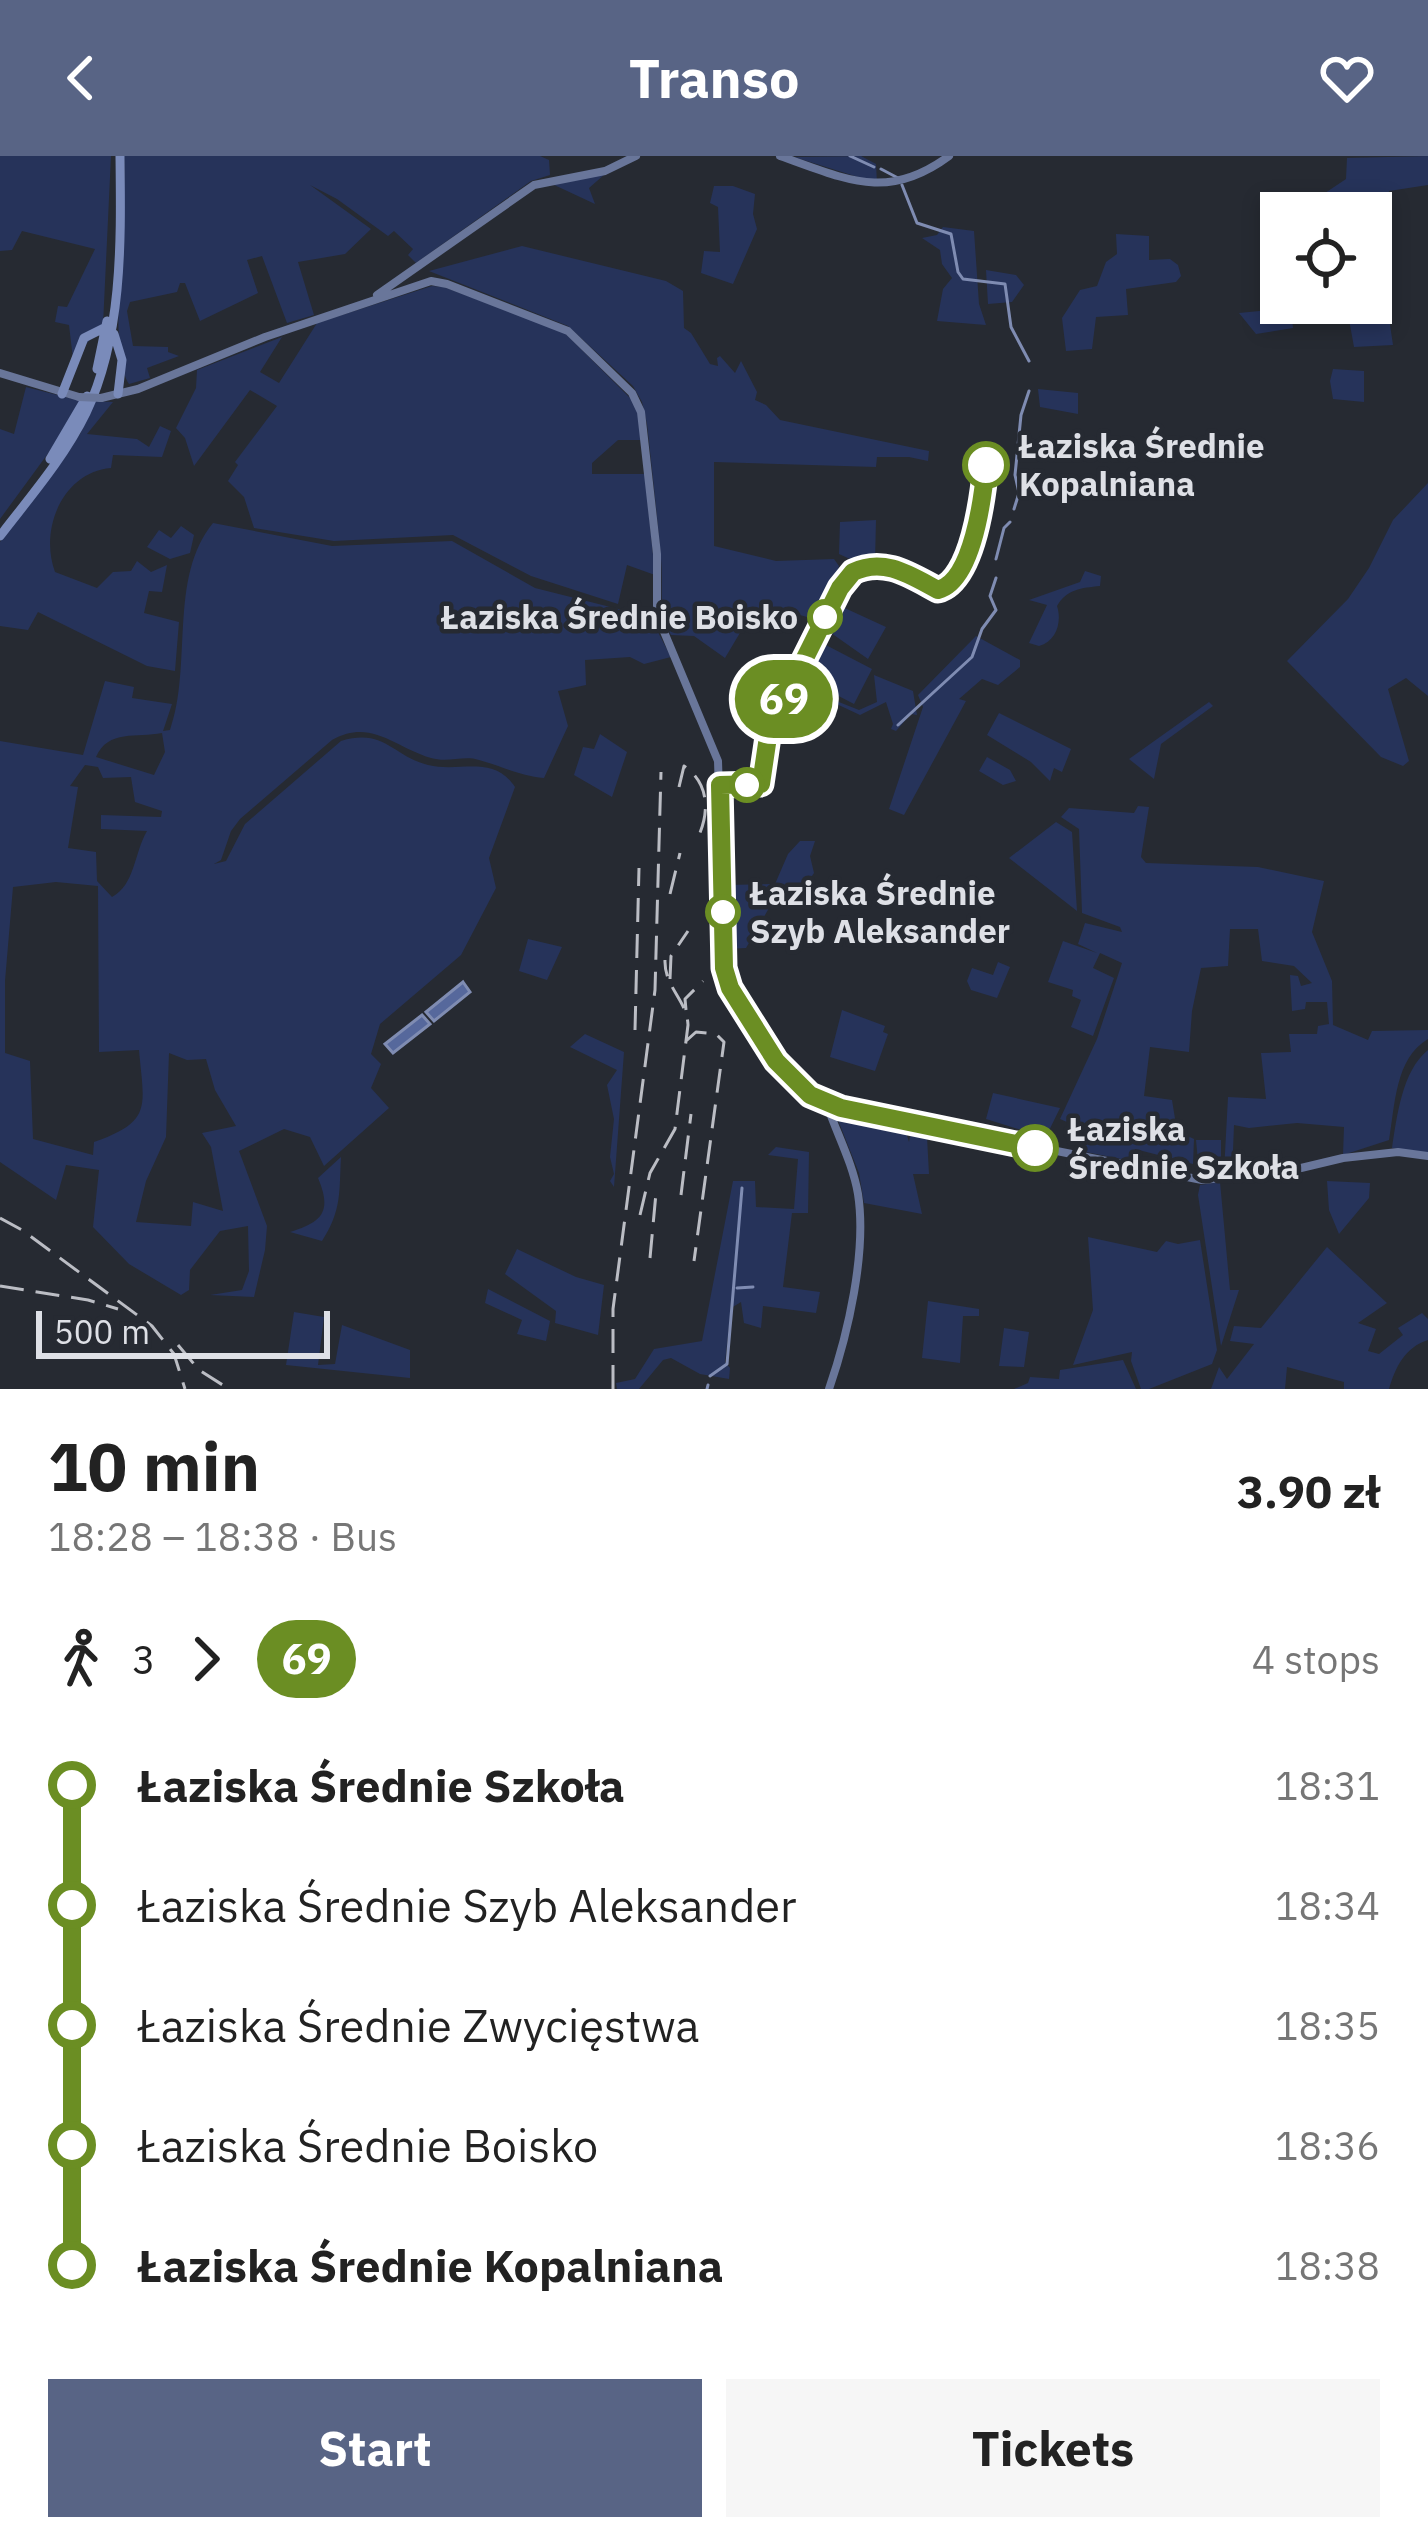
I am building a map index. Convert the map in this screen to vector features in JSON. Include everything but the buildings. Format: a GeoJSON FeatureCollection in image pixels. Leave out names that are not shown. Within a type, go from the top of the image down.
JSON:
{"type":"FeatureCollection","features":[{"type":"Feature","properties":{"kind":"main road"},"geometry":{"type":"LineString","coordinates":[[0,536],[74,435],[105,350],[117,156]]}},
{"type":"Feature","properties":{"kind":"main road"},"geometry":{"type":"LineString","coordinates":[[62,394],[84,338],[110,326]]}},
{"type":"Feature","properties":{"kind":"main road"},"geometry":{"type":"LineString","coordinates":[[110,326],[121,354],[122,393]]}},
{"type":"Feature","properties":{"kind":"main road"},"geometry":{"type":"LineString","coordinates":[[94,334],[105,350]]}},
{"type":"Feature","properties":{"kind":"main road"},"geometry":{"type":"LineString","coordinates":[[105,350],[121,354]]}},
{"type":"Feature","properties":{"kind":"main road"},"geometry":{"type":"LineString","coordinates":[[0,526],[70,428],[105,350]]}},
{"type":"Feature","properties":{"kind":"main road"},"geometry":{"type":"LineString","coordinates":[[68,380],[70,390],[79,397]]}},
{"type":"Feature","properties":{"kind":"street"},"geometry":{"type":"LineString","coordinates":[[372,300],[534,185],[604,171],[636,156]]}},
{"type":"Feature","properties":{"kind":"street"},"geometry":{"type":"LineString","coordinates":[[780,156],[879,185],[922,174],[949,156]]}},
{"type":"Feature","properties":{"kind":"street"},"geometry":{"type":"LineString","coordinates":[[422,264],[431,281]]}},
{"type":"Feature","properties":{"kind":"street"},"geometry":{"type":"LineString","coordinates":[[0,374],[62,394],[101,398],[431,281],[568,331],[638,403],[657,554],[658,615],[718,761],[725,976],[784,1074],[837,1107],[1196,1180],[1280,1173],[1333,1159],[1398,1152],[1428,1156]]}},
{"type":"Feature","properties":{"kind":"street"},"geometry":{"type":"LineString","coordinates":[[826,1103],[855,1180],[860,1233],[846,1333],[829,1389]]}},
{"type":"Feature","properties":{"kind":"street"},"geometry":{"type":"LineString","coordinates":[[837,1107],[833,1116],[838,1135]]}},
{"type":"Feature","properties":{"kind":"shaded area"},"geometry":{"type":"Polygon","coordinates":[[[0,156],[111,156],[103,325],[73,359],[69,325],[55,322],[58,306],[67,307],[95,249],[22,231],[12,250],[0,251],[0,156]]]}},
{"type":"Feature","properties":{"kind":"shaded area"},"geometry":{"type":"Polygon","coordinates":[[[124,156],[540,156],[549,160],[550,175],[531,181],[416,263],[408,255],[413,249],[394,231],[388,236],[310,185],[371,229],[345,254],[298,262],[314,315],[287,323],[262,256],[247,260],[258,293],[200,321],[185,283],[180,283],[177,292],[130,302],[127,311],[133,346],[168,347],[168,352],[179,356],[147,368],[150,378],[129,384],[122,366],[118,310],[124,156]]]}},
{"type":"Feature","properties":{"kind":"shaded area"},"geometry":{"type":"Polygon","coordinates":[[[861,156],[876,164],[877,183],[794,157],[861,156]]]}},
{"type":"Feature","properties":{"kind":"shaded area"},"geometry":{"type":"Polygon","coordinates":[[[1428,156],[1428,185],[1389,192],[1326,192],[1346,179],[1347,158],[1428,156]]]}},
{"type":"Feature","properties":{"kind":"shaded area"},"geometry":{"type":"Polygon","coordinates":[[[605,174],[589,188],[595,204],[550,183],[605,174]]]}},
{"type":"Feature","properties":{"kind":"shaded area"},"geometry":{"type":"Polygon","coordinates":[[[714,186],[733,186],[755,194],[757,229],[733,284],[701,273],[704,251],[720,252],[718,207],[710,203],[714,186]]]}},
{"type":"Feature","properties":{"kind":"shaded area"},"geometry":{"type":"Polygon","coordinates":[[[943,227],[974,231],[979,304],[986,325],[937,321],[943,289],[952,278],[942,264],[940,250],[922,238],[937,235],[943,227]]]}},
{"type":"Feature","properties":{"kind":"shaded area"},"geometry":{"type":"Polygon","coordinates":[[[1116,234],[1149,236],[1149,260],[1170,259],[1181,276],[1176,282],[1126,289],[1128,315],[1096,317],[1092,349],[1066,351],[1062,318],[1080,290],[1097,286],[1106,262],[1117,254],[1116,234]]]}},
{"type":"Feature","properties":{"kind":"shaded area"},"geometry":{"type":"Polygon","coordinates":[[[522,246],[666,281],[683,291],[684,328],[710,364],[718,366],[720,356],[735,373],[741,361],[757,392],[755,400],[780,420],[929,451],[928,461],[877,457],[876,467],[714,462],[714,546],[776,561],[834,559],[839,566],[828,605],[818,620],[789,612],[784,622],[770,617],[763,630],[747,621],[725,658],[694,636],[671,635],[662,607],[647,424],[633,386],[568,326],[429,271],[522,246]]]}},
{"type":"Feature","properties":{"kind":"shaded area"},"geometry":{"type":"Polygon","coordinates":[[[986,270],[1016,275],[1024,285],[1012,302],[988,304],[986,270]]]}},
{"type":"Feature","properties":{"kind":"shaded area"},"geometry":{"type":"Polygon","coordinates":[[[432,286],[564,332],[637,405],[642,440],[618,440],[592,463],[592,474],[645,474],[655,575],[627,565],[618,604],[531,576],[453,535],[334,541],[254,528],[244,497],[228,481],[238,465],[235,462],[277,406],[250,390],[194,466],[185,438],[176,428],[196,388],[197,370],[282,337],[260,372],[279,383],[317,323],[432,286]]]}},
{"type":"Feature","properties":{"kind":"shaded area"},"geometry":{"type":"Polygon","coordinates":[[[1260,311],[1260,324],[1293,324],[1293,328],[1256,334],[1239,313],[1260,311]]]}},
{"type":"Feature","properties":{"kind":"shaded area"},"geometry":{"type":"Polygon","coordinates":[[[1350,324],[1390,324],[1393,345],[1354,347],[1350,324]]]}},
{"type":"Feature","properties":{"kind":"shaded area"},"geometry":{"type":"Polygon","coordinates":[[[1333,369],[1364,371],[1364,402],[1333,399],[1333,369]]]}},
{"type":"Feature","properties":{"kind":"shaded area"},"geometry":{"type":"Polygon","coordinates":[[[26,387],[81,401],[0,519],[0,429],[14,434],[26,387]]]}},
{"type":"Feature","properties":{"kind":"shaded area"},"geometry":{"type":"Polygon","coordinates":[[[1038,389],[1078,393],[1078,414],[1040,407],[1038,389]]]}},
{"type":"Feature","properties":{"kind":"shaded area"},"geometry":{"type":"Polygon","coordinates":[[[95,401],[113,402],[87,434],[137,439],[149,447],[160,426],[171,431],[162,457],[113,455],[111,468],[94,472],[68,491],[50,538],[55,572],[97,588],[113,572],[131,571],[137,561],[151,572],[167,565],[162,592],[149,591],[144,613],[179,622],[175,671],[147,666],[38,612],[28,630],[0,626],[0,542],[80,434],[95,401]]]}},
{"type":"Feature","properties":{"kind":"shaded area"},"geometry":{"type":"Polygon","coordinates":[[[1428,483],[1428,696],[1406,678],[1388,689],[1409,761],[1403,766],[1381,757],[1287,661],[1348,599],[1393,520],[1428,483]]]}},
{"type":"Feature","properties":{"kind":"shaded area"},"geometry":{"type":"Polygon","coordinates":[[[876,520],[875,561],[861,564],[839,554],[840,522],[876,520]]]}},
{"type":"Feature","properties":{"kind":"shaded area"},"geometry":{"type":"Polygon","coordinates":[[[213,523],[332,546],[452,541],[535,588],[650,617],[671,657],[644,664],[630,657],[585,660],[586,685],[558,691],[568,726],[544,778],[473,759],[431,758],[371,733],[346,734],[332,740],[231,831],[221,860],[214,864],[226,861],[245,824],[341,741],[356,738],[378,741],[428,765],[497,771],[515,787],[489,858],[496,888],[461,955],[380,1024],[371,1054],[381,1064],[371,1088],[389,1108],[324,1166],[310,1137],[284,1129],[239,1151],[267,1226],[254,1297],[210,1295],[242,1290],[249,1271],[248,1226],[220,1231],[190,1270],[189,1290],[181,1295],[129,1264],[93,1227],[99,1170],[66,1165],[56,1200],[0,1162],[0,741],[83,755],[105,681],[134,687],[132,698],[172,704],[163,731],[170,730],[177,705],[186,596],[199,545],[213,523]],[[162,733],[108,742],[96,757],[154,775],[165,752],[162,733]],[[85,765],[70,786],[78,787],[68,848],[96,852],[97,881],[112,897],[130,877],[147,831],[101,829],[101,815],[161,817],[162,811],[135,802],[131,777],[103,778],[98,767],[85,765]],[[56,882],[13,887],[5,1053],[30,1061],[33,1139],[93,1155],[94,1142],[127,1127],[143,1099],[139,1050],[99,1052],[98,886],[56,882]],[[169,1053],[166,1137],[146,1181],[136,1222],[191,1226],[193,1202],[223,1211],[211,1147],[202,1133],[236,1126],[215,1090],[206,1059],[187,1060],[169,1053]]]}},
{"type":"Feature","properties":{"kind":"shaded area"},"geometry":{"type":"Polygon","coordinates":[[[181,526],[194,535],[190,553],[170,559],[147,547],[159,530],[171,538],[181,526]]]}},
{"type":"Feature","properties":{"kind":"shaded area"},"geometry":{"type":"Polygon","coordinates":[[[1085,571],[1101,576],[1100,586],[1065,596],[1057,606],[1054,635],[1039,646],[1029,643],[1047,605],[1029,600],[1080,582],[1085,571]]]}},
{"type":"Feature","properties":{"kind":"shaded area"},"geometry":{"type":"Polygon","coordinates":[[[836,604],[886,627],[868,659],[824,628],[836,604]]]}},
{"type":"Feature","properties":{"kind":"shaded area"},"geometry":{"type":"Polygon","coordinates":[[[976,636],[1020,660],[1020,667],[998,685],[982,679],[959,699],[966,701],[904,815],[889,809],[923,707],[918,695],[976,636]]]}},
{"type":"Feature","properties":{"kind":"shaded area"},"geometry":{"type":"Polygon","coordinates":[[[822,643],[872,669],[854,704],[804,678],[822,643]]]}},
{"type":"Feature","properties":{"kind":"shaded area"},"geometry":{"type":"Polygon","coordinates":[[[874,675],[913,691],[917,715],[911,714],[896,731],[891,729],[886,702],[860,715],[796,685],[859,710],[877,702],[874,675]]]}},
{"type":"Feature","properties":{"kind":"shaded area"},"geometry":{"type":"Polygon","coordinates":[[[1209,702],[1213,706],[1161,744],[1154,779],[1129,759],[1209,702]]]}},
{"type":"Feature","properties":{"kind":"shaded area"},"geometry":{"type":"Polygon","coordinates":[[[999,713],[1071,749],[1062,772],[1054,768],[1050,781],[1031,762],[987,735],[999,713]]]}},
{"type":"Feature","properties":{"kind":"shaded area"},"geometry":{"type":"Polygon","coordinates":[[[600,734],[627,752],[612,797],[574,775],[583,747],[594,749],[600,734]]]}},
{"type":"Feature","properties":{"kind":"shaded area"},"geometry":{"type":"Polygon","coordinates":[[[987,757],[1010,770],[1016,781],[1003,785],[979,771],[987,757]]]}},
{"type":"Feature","properties":{"kind":"shaded area"},"geometry":{"type":"Polygon","coordinates":[[[1138,806],[1149,807],[1141,857],[1146,863],[1258,867],[1324,881],[1312,932],[1332,981],[1333,1025],[1368,1040],[1372,1031],[1428,1030],[1428,1039],[1403,1070],[1389,1140],[1343,1155],[1344,1127],[1234,1125],[1233,1150],[1249,1171],[1224,1172],[1228,1097],[1266,1099],[1261,1053],[1291,1052],[1289,1034],[1317,1034],[1318,1026],[1329,1024],[1327,1002],[1306,1002],[1305,1009],[1292,1011],[1290,975],[1298,976],[1301,986],[1312,983],[1294,966],[1262,961],[1258,929],[1230,929],[1228,966],[1201,968],[1189,1052],[1150,1047],[1144,1096],[1172,1100],[1177,1131],[1194,1139],[1193,1164],[1135,1149],[1131,1161],[1081,1151],[1083,1129],[1060,1119],[1097,1039],[1122,963],[1100,953],[1093,968],[1114,978],[1093,1036],[1071,1027],[1081,1000],[1072,996],[1073,990],[1048,982],[1063,941],[1097,953],[1078,944],[1085,923],[1122,932],[1120,927],[1082,913],[1079,829],[1061,817],[1069,808],[1134,813],[1138,806]]]}},
{"type":"Feature","properties":{"kind":"shaded area"},"geometry":{"type":"Polygon","coordinates":[[[1056,822],[1072,832],[1077,911],[1009,858],[1056,822]]]}},
{"type":"Feature","properties":{"kind":"shaded area"},"geometry":{"type":"Polygon","coordinates":[[[800,841],[815,841],[810,856],[814,873],[789,910],[773,901],[746,948],[726,949],[725,885],[775,884],[788,854],[800,841]]]}},
{"type":"Feature","properties":{"kind":"shaded area"},"geometry":{"type":"Polygon","coordinates":[[[528,939],[562,947],[547,980],[519,971],[528,939]]]}},
{"type":"Feature","properties":{"kind":"shaded area"},"geometry":{"type":"Polygon","coordinates":[[[998,962],[1010,967],[997,998],[971,990],[967,981],[972,968],[993,975],[998,962]]]}},
{"type":"Feature","properties":{"kind":"shaded area"},"geometry":{"type":"Polygon","coordinates":[[[463,982],[470,992],[434,1021],[426,1012],[463,982]]]}},
{"type":"Feature","properties":{"kind":"shaded area"},"geometry":{"type":"Polygon","coordinates":[[[842,1010],[885,1026],[883,1032],[888,1034],[875,1071],[830,1057],[842,1010]]]}},
{"type":"Feature","properties":{"kind":"shaded area"},"geometry":{"type":"Polygon","coordinates":[[[422,1015],[430,1024],[393,1053],[385,1044],[422,1015]]]}},
{"type":"Feature","properties":{"kind":"shaded area"},"geometry":{"type":"Polygon","coordinates":[[[585,1034],[624,1052],[614,1187],[610,1157],[614,1119],[607,1085],[617,1070],[570,1047],[585,1034]]]}},
{"type":"Feature","properties":{"kind":"shaded area"},"geometry":{"type":"Polygon","coordinates":[[[1428,1050],[1428,1153],[1392,1148],[1407,1082],[1428,1050]]]}},
{"type":"Feature","properties":{"kind":"shaded area"},"geometry":{"type":"Polygon","coordinates":[[[993,1093],[1060,1108],[1042,1145],[1026,1142],[1028,1132],[986,1119],[993,1093]]]}},
{"type":"Feature","properties":{"kind":"shaded area"},"geometry":{"type":"Polygon","coordinates":[[[836,1115],[904,1126],[909,1142],[910,1136],[927,1137],[929,1174],[913,1174],[922,1214],[864,1203],[859,1173],[836,1115]]]}},
{"type":"Feature","properties":{"kind":"shaded area"},"geometry":{"type":"Polygon","coordinates":[[[1196,1140],[1221,1140],[1221,1172],[1199,1172],[1196,1140]]]}},
{"type":"Feature","properties":{"kind":"shaded area"},"geometry":{"type":"Polygon","coordinates":[[[776,1147],[809,1152],[808,1213],[792,1213],[783,1287],[820,1292],[816,1313],[763,1306],[761,1328],[744,1323],[741,1302],[731,1308],[725,1362],[729,1379],[700,1374],[671,1358],[663,1360],[639,1389],[617,1389],[616,1383],[635,1379],[654,1349],[702,1341],[733,1181],[755,1181],[756,1207],[794,1209],[798,1159],[768,1155],[776,1147]]]}},
{"type":"Feature","properties":{"kind":"shaded area"},"geometry":{"type":"Polygon","coordinates":[[[341,1157],[336,1210],[322,1241],[290,1232],[322,1214],[324,1199],[318,1178],[341,1157]]]}},
{"type":"Feature","properties":{"kind":"shaded area"},"geometry":{"type":"Polygon","coordinates":[[[1327,1181],[1370,1183],[1369,1198],[1339,1234],[1329,1210],[1327,1181]]]}},
{"type":"Feature","properties":{"kind":"shaded area"},"geometry":{"type":"Polygon","coordinates":[[[1220,1182],[1230,1290],[1239,1290],[1221,1346],[1198,1195],[1200,1185],[1220,1182]]]}},
{"type":"Feature","properties":{"kind":"shaded area"},"geometry":{"type":"Polygon","coordinates":[[[1088,1237],[1157,1252],[1166,1241],[1200,1240],[1217,1350],[1212,1364],[1149,1389],[1141,1389],[1132,1352],[1073,1365],[1093,1310],[1088,1237]]]}},
{"type":"Feature","properties":{"kind":"shaded area"},"geometry":{"type":"Polygon","coordinates":[[[1327,1247],[1387,1303],[1358,1323],[1376,1329],[1368,1351],[1379,1354],[1403,1335],[1398,1328],[1422,1313],[1428,1319],[1428,1340],[1402,1359],[1389,1389],[1344,1389],[1344,1382],[1287,1367],[1285,1389],[1211,1389],[1219,1367],[1227,1379],[1254,1344],[1230,1341],[1234,1326],[1261,1328],[1327,1247]]]}},
{"type":"Feature","properties":{"kind":"shaded area"},"geometry":{"type":"Polygon","coordinates":[[[517,1249],[604,1285],[598,1335],[555,1323],[556,1311],[505,1274],[517,1249]]]}},
{"type":"Feature","properties":{"kind":"shaded area"},"geometry":{"type":"Polygon","coordinates":[[[488,1289],[550,1321],[546,1341],[517,1334],[522,1320],[485,1303],[488,1289]]]}},
{"type":"Feature","properties":{"kind":"shaded area"},"geometry":{"type":"Polygon","coordinates":[[[928,1301],[979,1309],[979,1316],[963,1316],[960,1363],[922,1358],[928,1301]]]}},
{"type":"Feature","properties":{"kind":"shaded area"},"geometry":{"type":"Polygon","coordinates":[[[294,1312],[324,1317],[318,1365],[335,1364],[342,1325],[410,1350],[410,1378],[286,1365],[294,1312]]]}},
{"type":"Feature","properties":{"kind":"shaded area"},"geometry":{"type":"Polygon","coordinates":[[[1004,1328],[1029,1332],[1024,1367],[999,1366],[1004,1328]]]}},
{"type":"Feature","properties":{"kind":"shaded area"},"geometry":{"type":"Polygon","coordinates":[[[1123,1360],[1136,1389],[1014,1389],[1030,1377],[1059,1379],[1060,1370],[1123,1360]]]}},
{"type":"Feature","properties":{"kind":"waterway"},"geometry":{"type":"LineString","coordinates":[[850,156],[874,167]]}},
{"type":"Feature","properties":{"kind":"waterway"},"geometry":{"type":"LineString","coordinates":[[881,169],[898,178]]}},
{"type":"Feature","properties":{"kind":"waterway"},"geometry":{"type":"LineString","coordinates":[[902,185],[917,223],[951,234],[963,279],[1005,284],[1011,327],[1029,361]]}},
{"type":"Feature","properties":{"kind":"waterway"},"geometry":{"type":"LineString","coordinates":[[1014,509],[1019,493],[1015,475],[1021,415],[1029,391]]}},
{"type":"Feature","properties":{"kind":"waterway"},"geometry":{"type":"LineString","coordinates":[[996,559],[1010,522]]}},
{"type":"Feature","properties":{"kind":"waterway"},"geometry":{"type":"LineString","coordinates":[[898,725],[972,657],[982,629],[996,610],[990,596],[996,578]]}},
{"type":"Feature","properties":{"kind":"waterway"},"geometry":{"type":"LineString","coordinates":[[710,1376],[727,1364],[742,1188]]}},
{"type":"Feature","properties":{"kind":"waterway"},"geometry":{"type":"LineString","coordinates":[[737,1288],[753,1287]]}},
{"type":"Feature","properties":{"kind":"waterway"},"geometry":{"type":"LineString","coordinates":[[707,1389],[708,1385]]}},
{"type":"Feature","properties":{"kind":"railway"},"geometry":{"type":"LineString","coordinates":[[679,787],[684,766],[698,780],[705,797],[702,826],[699,835],[692,837]]}},
{"type":"Feature","properties":{"kind":"railway"},"geometry":{"type":"LineString","coordinates":[[613,1389],[613,1309],[655,990],[661,772]]}},
{"type":"Feature","properties":{"kind":"railway"},"geometry":{"type":"LineString","coordinates":[[670,894],[680,853]]}},
{"type":"Feature","properties":{"kind":"railway"},"geometry":{"type":"LineString","coordinates":[[635,1030],[639,868]]}},
{"type":"Feature","properties":{"kind":"railway"},"geometry":{"type":"LineString","coordinates":[[670,979],[671,956],[688,931]]}},
{"type":"Feature","properties":{"kind":"railway"},"geometry":{"type":"LineString","coordinates":[[640,1215],[650,1173],[675,1129],[688,1025],[665,960]]}},
{"type":"Feature","properties":{"kind":"railway"},"geometry":{"type":"LineString","coordinates":[[686,1010],[685,999],[703,981]]}},
{"type":"Feature","properties":{"kind":"railway"},"geometry":{"type":"LineString","coordinates":[[686,1041],[696,1032],[716,1034],[724,1042],[694,1261]]}},
{"type":"Feature","properties":{"kind":"railway"},"geometry":{"type":"LineString","coordinates":[[681,1195],[691,1114]]}},
{"type":"Feature","properties":{"kind":"railway"},"geometry":{"type":"LineString","coordinates":[[650,1258],[656,1193]]}},
{"type":"Feature","properties":{"kind":"railway"},"geometry":{"type":"LineString","coordinates":[[0,1218],[152,1326],[174,1354],[185,1389]]}},
{"type":"Feature","properties":{"kind":"railway"},"geometry":{"type":"LineString","coordinates":[[0,1286],[118,1309]]}},
{"type":"Feature","properties":{"kind":"railway"},"geometry":{"type":"LineString","coordinates":[[178,1345],[199,1370],[229,1389]]}},
{"type":"Feature","properties":{"kind":"bus line","name":"69"},"geometry":{"type":"LineString","coordinates":[[986,465],[982,518],[950,584],[938,590],[883,565],[866,566],[848,576],[769,730],[761,784],[720,785],[724,968],[730,988],[784,1074],[810,1095],[841,1108],[1035,1148]]}},
{"type":"Feature","properties":{"kind":"place","name":"Łaziska Średnie Kopalniana"},"geometry":{"type":"Point","coordinates":[986,465]}},
{"type":"Feature","properties":{"kind":"place","name":"Łaziska Średnie Boisko"},"geometry":{"type":"Point","coordinates":[825,617]}},
{"type":"Feature","properties":{"kind":"place","name":"Łaziska Średnie Szyb Aleksander"},"geometry":{"type":"Point","coordinates":[723,912]}},
{"type":"Feature","properties":{"kind":"place","name":"Łaziska Średnie Szkoła"},"geometry":{"type":"Point","coordinates":[1035,1148]}}]}
